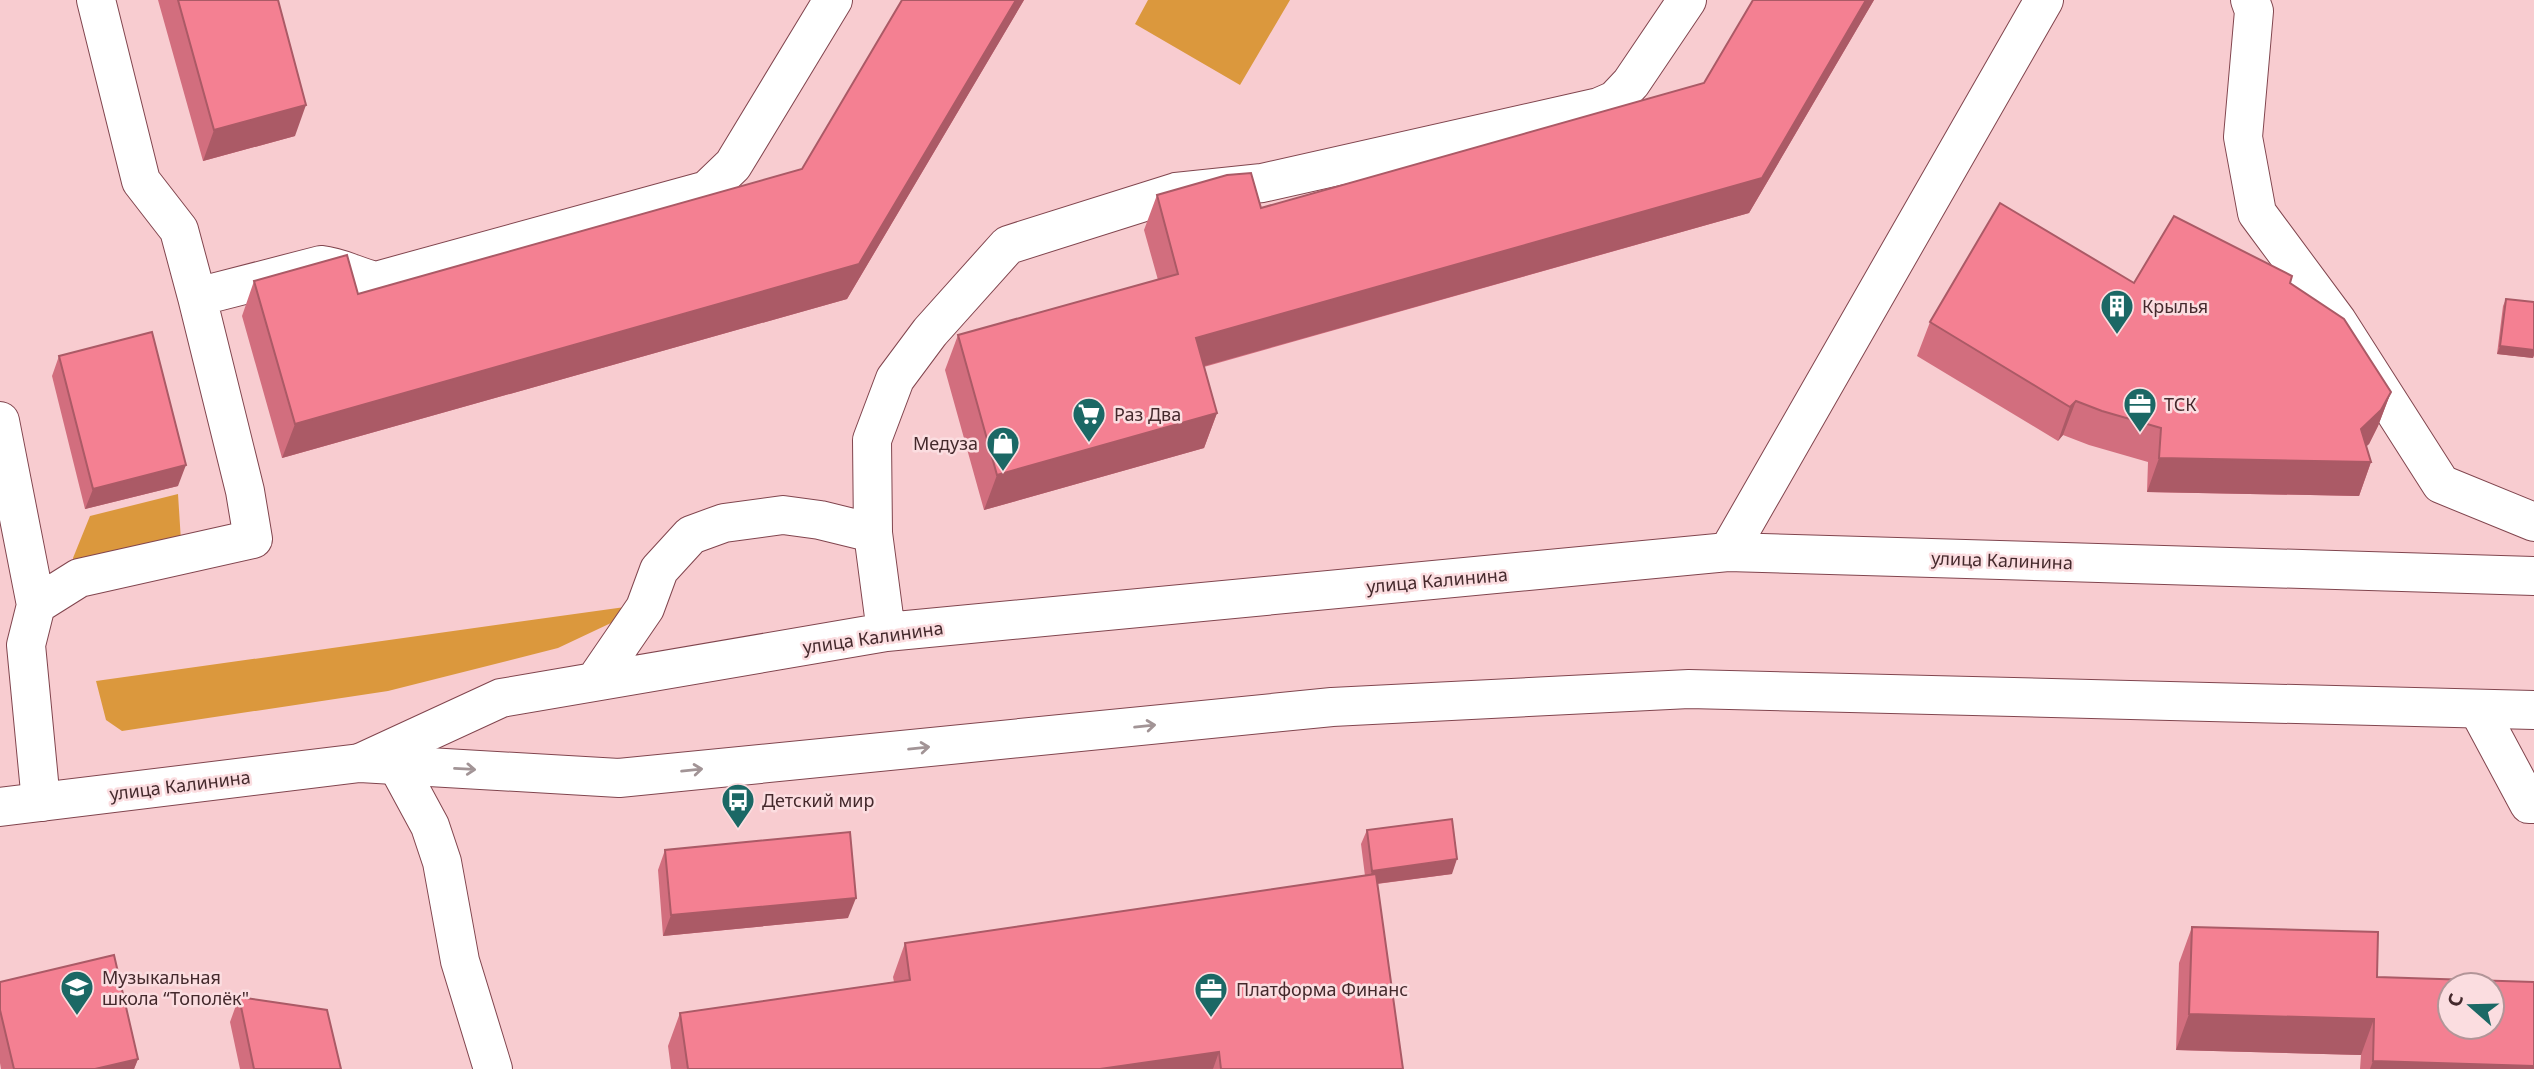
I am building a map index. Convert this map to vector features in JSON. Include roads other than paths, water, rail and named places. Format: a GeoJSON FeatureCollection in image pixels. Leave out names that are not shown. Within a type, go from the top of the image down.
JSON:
{"type":"FeatureCollection","features":[{"type":"Feature","properties":{"kind":"main road"},"geometry":{"type":"LineString","coordinates":[[36,605],[79,578],[253,539],[245,491],[179,230],[141,181],[96,0]]}},
{"type":"Feature","properties":{"kind":"main road"},"geometry":{"type":"LineString","coordinates":[[197,297],[321,265],[336,266],[358,277],[376,281],[707,190],[733,165],[833,0]]}},
{"type":"Feature","properties":{"kind":"main road"},"geometry":{"type":"LineString","coordinates":[[886,632],[873,533],[872,440],[895,379],[930,332],[1008,245],[1176,192],[1262,183],[1599,107],[1615,100],[1631,83],[1687,0]]}},
{"type":"Feature","properties":{"kind":"main road"},"geometry":{"type":"LineString","coordinates":[[1728,552],[2044,0]]}},
{"type":"Feature","properties":{"kind":"main road"},"geometry":{"type":"LineString","coordinates":[[2250,0],[2254,11],[2243,137],[2257,213],[2337,320],[2441,484],[2534,522]]}},
{"type":"Feature","properties":{"kind":"main road"},"geometry":{"type":"LineString","coordinates":[[0,421],[36,605],[26,645],[41,802]]}},
{"type":"Feature","properties":{"kind":"main road"},"geometry":{"type":"LineString","coordinates":[[594,681],[645,608],[659,570],[691,535],[724,523],[783,515],[820,520],[873,533]]}},
{"type":"Feature","properties":{"kind":"main road","name":"улица Калинина"},"geometry":{"type":"LineString","coordinates":[[379,764],[501,698],[886,632],[1728,552],[2534,576]]}},
{"type":"Feature","properties":{"kind":"main road","name":"улица Калинина"},"geometry":{"type":"LineString","coordinates":[[0,807],[379,764],[619,778],[1332,707],[1689,689],[2534,710]]}},
{"type":"Feature","properties":{"kind":"main road"},"geometry":{"type":"LineString","coordinates":[[2478,709],[2529,804],[2534,804]]}},
{"type":"Feature","properties":{"kind":"main road"},"geometry":{"type":"LineString","coordinates":[[379,764],[430,826],[442,862],[460,961],[493,1069]]}},
{"type":"Feature","properties":{"kind":"place","name":"Крылья"},"geometry":{"type":"Point","coordinates":[2117,336]}},
{"type":"Feature","properties":{"kind":"place","name":"ТСК"},"geometry":{"type":"Point","coordinates":[2140,434]}},
{"type":"Feature","properties":{"kind":"place","name":"Раз Два"},"geometry":{"type":"Point","coordinates":[1089,444]}},
{"type":"Feature","properties":{"kind":"place","name":"Медуза"},"geometry":{"type":"Point","coordinates":[1003,473]}},
{"type":"Feature","properties":{"kind":"place","name":"Детский мир"},"geometry":{"type":"Point","coordinates":[738,830]}},
{"type":"Feature","properties":{"kind":"place","name":"Музыкальная школа “Тополёк\""},"geometry":{"type":"Point","coordinates":[77,1017]}},
{"type":"Feature","properties":{"kind":"place","name":"Платформа Финанс"},"geometry":{"type":"Point","coordinates":[1211,1019]}}]}
